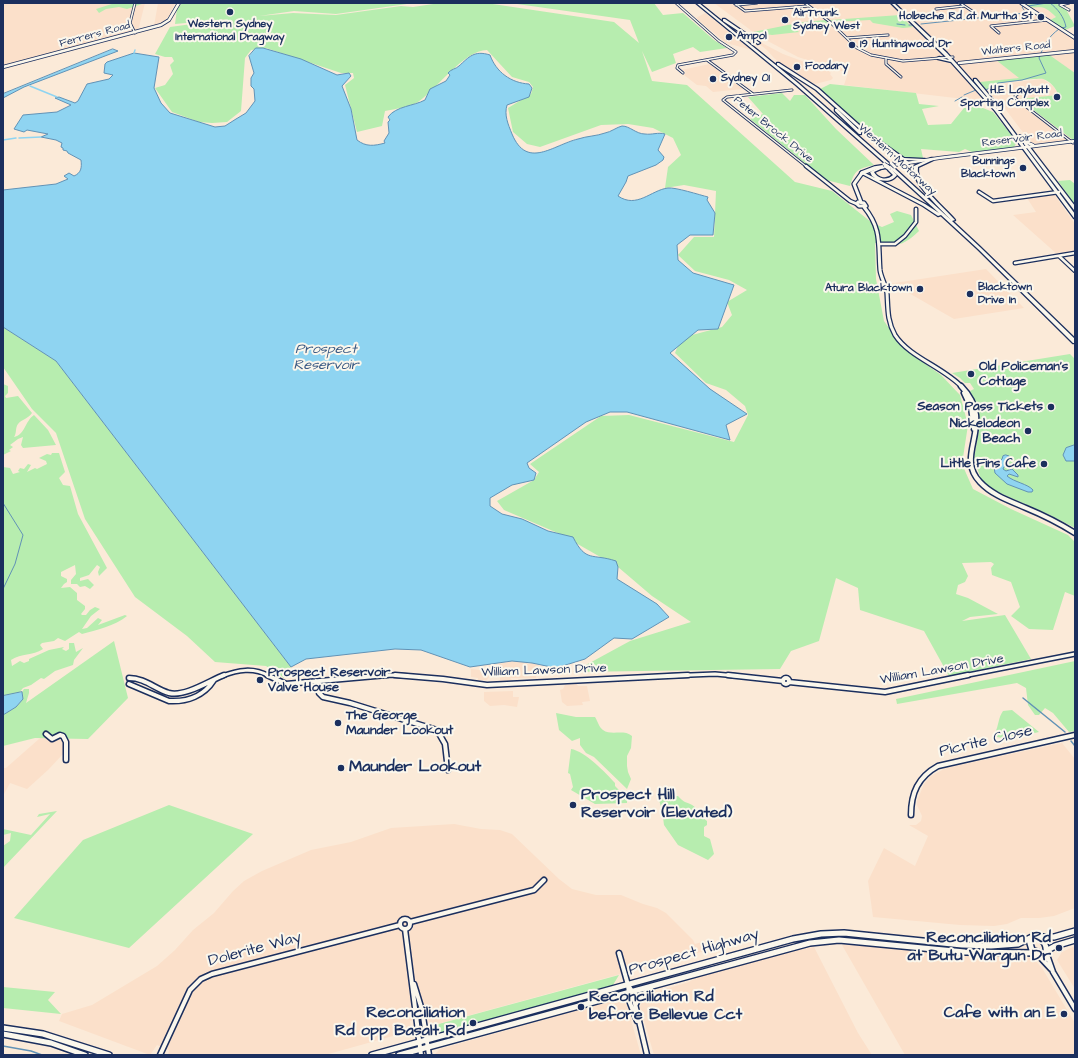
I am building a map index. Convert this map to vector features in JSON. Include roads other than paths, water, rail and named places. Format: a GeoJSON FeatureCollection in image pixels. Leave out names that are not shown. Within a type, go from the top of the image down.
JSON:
{"type":"FeatureCollection","features":[{"type":"Feature","properties":{"kind":"highway"},"geometry":{"type":"LineString","coordinates":[[696,3],[706,14]]}},
{"type":"Feature","properties":{"kind":"highway"},"geometry":{"type":"LineString","coordinates":[[696,3],[780,70],[829,112],[858,141],[889,166],[894,174],[894,178],[890,180],[881,180],[863,173]]}},
{"type":"Feature","properties":{"kind":"highway","name":"Western Motorway"},"geometry":{"type":"LineString","coordinates":[[703,3],[875,149],[889,166],[959,228],[1075,337]]}},
{"type":"Feature","properties":{"kind":"highway"},"geometry":{"type":"LineString","coordinates":[[892,3],[948,56],[965,75],[1019,138],[1075,209]]}},
{"type":"Feature","properties":{"kind":"highway"},"geometry":{"type":"LineString","coordinates":[[896,3],[953,57],[996,103],[1019,138]]}},
{"type":"Feature","properties":{"kind":"highway"},"geometry":{"type":"LineString","coordinates":[[724,20],[759,43]]}},
{"type":"Feature","properties":{"kind":"highway"},"geometry":{"type":"LineString","coordinates":[[751,50],[780,70]]}},
{"type":"Feature","properties":{"kind":"highway"},"geometry":{"type":"LineString","coordinates":[[764,54],[817,89],[865,132],[908,163]]}},
{"type":"Feature","properties":{"kind":"highway"},"geometry":{"type":"LineString","coordinates":[[939,58],[949,59],[965,75]]}},
{"type":"Feature","properties":{"kind":"highway"},"geometry":{"type":"LineString","coordinates":[[828,103],[875,149]]}},
{"type":"Feature","properties":{"kind":"highway"},"geometry":{"type":"LineString","coordinates":[[1027,148],[1030,156],[1075,217]]}},
{"type":"Feature","properties":{"kind":"highway"},"geometry":{"type":"LineString","coordinates":[[898,156],[912,161],[932,159]]}},
{"type":"Feature","properties":{"kind":"highway"},"geometry":{"type":"LineString","coordinates":[[932,159],[916,166],[916,175],[924,188],[959,228]]}},
{"type":"Feature","properties":{"kind":"highway"},"geometry":{"type":"LineString","coordinates":[[881,180],[872,173],[874,170],[889,166]]}},
{"type":"Feature","properties":{"kind":"highway"},"geometry":{"type":"LineString","coordinates":[[863,173],[929,208],[959,228]]}},
{"type":"Feature","properties":{"kind":"highway"},"geometry":{"type":"LineString","coordinates":[[859,176],[869,176]]}},
{"type":"Feature","properties":{"kind":"highway","name":"Western Motorway"},"geometry":{"type":"LineString","coordinates":[[959,228],[1075,342]]}},
{"type":"Feature","properties":{"kind":"main road"},"geometry":{"type":"LineString","coordinates":[[1013,149],[1019,145],[1019,138],[1035,146]]}},
{"type":"Feature","properties":{"kind":"main road","name":"Reservoir Road"},"geometry":{"type":"LineString","coordinates":[[972,154],[1019,150],[1035,146],[1074,142]]}},
{"type":"Feature","properties":{"kind":"main road","name":"Reservoir Road"},"geometry":{"type":"LineString","coordinates":[[863,173],[889,166],[932,159],[1074,142]]}},
{"type":"Feature","properties":{"kind":"main road"},"geometry":{"type":"LineString","coordinates":[[1019,150],[1030,156]]}},
{"type":"Feature","properties":{"kind":"street"},"geometry":{"type":"LineString","coordinates":[[134,33],[130,22],[135,3]]}},
{"type":"Feature","properties":{"kind":"street","name":"Ferrers Road"},"geometry":{"type":"LineString","coordinates":[[3,67],[157,26],[168,21],[172,17],[174,8],[179,3]]}},
{"type":"Feature","properties":{"kind":"street"},"geometry":{"type":"LineString","coordinates":[[676,3],[719,41],[736,52],[733,55],[678,66],[677,68],[683,73]]}},
{"type":"Feature","properties":{"kind":"street"},"geometry":{"type":"LineString","coordinates":[[734,3],[745,11],[808,6]]}},
{"type":"Feature","properties":{"kind":"street"},"geometry":{"type":"LineString","coordinates":[[736,5],[757,3]]}},
{"type":"Feature","properties":{"kind":"street"},"geometry":{"type":"LineString","coordinates":[[805,3],[830,22],[864,52],[886,59],[907,61],[948,56],[953,57]]}},
{"type":"Feature","properties":{"kind":"street"},"geometry":{"type":"LineString","coordinates":[[960,3],[972,11]]}},
{"type":"Feature","properties":{"kind":"street"},"geometry":{"type":"LineString","coordinates":[[1021,3],[1075,38]]}},
{"type":"Feature","properties":{"kind":"street"},"geometry":{"type":"LineString","coordinates":[[1068,3],[1060,5],[1069,10]]}},
{"type":"Feature","properties":{"kind":"street"},"geometry":{"type":"LineString","coordinates":[[936,9],[964,6]]}},
{"type":"Feature","properties":{"kind":"street"},"geometry":{"type":"LineString","coordinates":[[999,33],[991,26],[1048,20]]}},
{"type":"Feature","properties":{"kind":"street"},"geometry":{"type":"LineString","coordinates":[[847,38],[888,35]]}},
{"type":"Feature","properties":{"kind":"street","name":"Walters Road"},"geometry":{"type":"LineString","coordinates":[[959,63],[1075,51]]}},
{"type":"Feature","properties":{"kind":"street"},"geometry":{"type":"LineString","coordinates":[[886,59],[886,64],[901,77]]}},
{"type":"Feature","properties":{"kind":"street","name":"Peter Brock Drive"},"geometry":{"type":"LineString","coordinates":[[707,60],[753,94]]}},
{"type":"Feature","properties":{"kind":"street"},"geometry":{"type":"LineString","coordinates":[[1024,89],[1015,96],[1016,98],[1074,142]]}},
{"type":"Feature","properties":{"kind":"street"},"geometry":{"type":"LineString","coordinates":[[753,94],[792,90]]}},
{"type":"Feature","properties":{"kind":"street","name":"Peter Brock Drive"},"geometry":{"type":"LineString","coordinates":[[753,94],[727,97],[723,100],[850,201],[857,204]]}},
{"type":"Feature","properties":{"kind":"street","name":"Reservoir Road"},"geometry":{"type":"LineString","coordinates":[[859,176],[863,173]]}},
{"type":"Feature","properties":{"kind":"street"},"geometry":{"type":"LineString","coordinates":[[859,176],[855,181],[854,186],[861,202],[866,204],[864,207],[876,225],[880,244],[880,269],[886,287],[888,317],[892,329],[908,348],[942,369],[958,385],[966,397],[973,414],[975,435],[970,457],[970,466],[974,475],[993,493],[1057,522],[1075,532]]}},
{"type":"Feature","properties":{"kind":"street"},"geometry":{"type":"LineString","coordinates":[[979,192],[994,201],[1062,192]]}},
{"type":"Feature","properties":{"kind":"street"},"geometry":{"type":"LineString","coordinates":[[857,204],[861,202]]}},
{"type":"Feature","properties":{"kind":"street"},"geometry":{"type":"LineString","coordinates":[[857,204],[864,207]]}},
{"type":"Feature","properties":{"kind":"street"},"geometry":{"type":"LineString","coordinates":[[880,244],[895,244],[905,236],[916,222],[916,209]]}},
{"type":"Feature","properties":{"kind":"street"},"geometry":{"type":"LineString","coordinates":[[1015,263],[1075,253]]}},
{"type":"Feature","properties":{"kind":"street"},"geometry":{"type":"LineString","coordinates":[[1059,256],[1075,271]]}},
{"type":"Feature","properties":{"kind":"street","name":"William Lawson Drive"},"geometry":{"type":"LineString","coordinates":[[129,678],[140,678],[174,694],[180,694],[233,673],[249,670],[261,672],[286,684],[391,675],[408,675],[487,685],[715,674],[783,681],[785,679],[789,682],[886,692],[1075,654]]}},
{"type":"Feature","properties":{"kind":"street","name":"William Lawson Drive"},"geometry":{"type":"LineString","coordinates":[[129,684],[169,701],[175,702],[199,695],[211,687],[214,680]]}},
{"type":"Feature","properties":{"kind":"street"},"geometry":{"type":"LineString","coordinates":[[316,681],[317,689],[323,697],[350,702],[437,730],[442,735],[446,745],[448,770]]}},
{"type":"Feature","properties":{"kind":"street"},"geometry":{"type":"LineString","coordinates":[[46,734],[52,739],[60,735],[63,736],[66,742],[66,760]]}},
{"type":"Feature","properties":{"kind":"street","name":"Picrite Close"},"geometry":{"type":"LineString","coordinates":[[912,815],[910,804],[912,797],[923,776],[934,767],[946,762],[1075,734]]}},
{"type":"Feature","properties":{"kind":"street"},"geometry":{"type":"LineString","coordinates":[[420,1052],[414,1013],[413,980],[405,929],[400,925],[404,919],[410,922],[534,890],[544,880]]}},
{"type":"Feature","properties":{"kind":"street"},"geometry":{"type":"LineString","coordinates":[[405,929],[408,927],[410,922]]}},
{"type":"Feature","properties":{"kind":"street","name":"Dolerite Way"},"geometry":{"type":"LineString","coordinates":[[160,1055],[190,990],[201,979],[212,974],[400,925]]}},
{"type":"Feature","properties":{"kind":"street"},"geometry":{"type":"LineString","coordinates":[[1075,931],[1054,937],[1032,937],[1029,940],[1030,947],[1053,972],[1075,1009]]}},
{"type":"Feature","properties":{"kind":"street","name":"Prospect Highway"},"geometry":{"type":"LineString","coordinates":[[372,1055],[770,945],[821,934],[844,933],[971,945],[1014,944],[1029,940]]}},
{"type":"Feature","properties":{"kind":"street"},"geometry":{"type":"LineString","coordinates":[[1038,937],[1045,944],[1053,972]]}},
{"type":"Feature","properties":{"kind":"street","name":"Prospect Highway"},"geometry":{"type":"LineString","coordinates":[[399,1055],[420,1052],[427,1047],[803,944],[832,940],[965,952],[1036,953]]}},
{"type":"Feature","properties":{"kind":"street"},"geometry":{"type":"LineString","coordinates":[[1036,953],[1042,954],[1052,947],[1075,940]]}},
{"type":"Feature","properties":{"kind":"street"},"geometry":{"type":"LineString","coordinates":[[619,953],[628,985],[633,1015],[638,1022]]}},
{"type":"Feature","properties":{"kind":"street"},"geometry":{"type":"LineString","coordinates":[[413,980],[422,1010],[429,1055]]}},
{"type":"Feature","properties":{"kind":"street"},"geometry":{"type":"LineString","coordinates":[[647,1055],[638,1022],[636,1001],[639,996],[658,984]]}},
{"type":"Feature","properties":{"kind":"street"},"geometry":{"type":"LineString","coordinates":[[629,992],[636,1008]]}},
{"type":"Feature","properties":{"kind":"street"},"geometry":{"type":"LineString","coordinates":[[3,1028],[43,1034],[109,1055]]}},
{"type":"Feature","properties":{"kind":"street"},"geometry":{"type":"LineString","coordinates":[[3,1034],[51,1043],[85,1055]]}},
{"type":"Feature","properties":{"kind":"water","name":"Prospect Reservoir"},"geometry":{"type":"Polygon","coordinates":[[[256,48],[263,48],[301,59],[337,75],[349,73],[351,76],[342,86],[351,109],[357,140],[367,145],[385,143],[384,141],[389,133],[388,122],[390,120],[388,117],[391,113],[400,108],[425,100],[430,89],[446,81],[450,75],[448,73],[449,72],[458,67],[472,55],[480,53],[490,55],[496,67],[505,76],[522,83],[529,84],[532,88],[529,97],[507,105],[506,109],[507,120],[512,134],[518,145],[525,151],[533,153],[550,150],[578,139],[599,135],[622,126],[628,127],[642,134],[665,134],[658,150],[664,157],[663,160],[656,165],[628,176],[618,196],[631,201],[638,200],[662,189],[671,188],[708,197],[707,200],[715,213],[713,235],[690,235],[677,245],[678,260],[693,273],[734,285],[718,329],[698,330],[670,353],[710,389],[747,414],[726,425],[730,440],[627,412],[610,412],[586,422],[527,463],[529,468],[536,473],[534,480],[512,485],[490,498],[490,506],[502,514],[522,519],[548,531],[573,537],[582,551],[590,556],[616,561],[618,567],[617,579],[657,604],[669,617],[632,639],[614,638],[585,659],[556,668],[512,661],[470,667],[421,650],[395,649],[306,659],[291,667],[56,361],[3,327],[3,190],[56,184],[68,179],[64,176],[69,173],[74,176],[80,172],[81,165],[81,160],[63,150],[61,147],[62,143],[56,140],[41,137],[48,134],[27,130],[24,132],[14,129],[23,115],[57,112],[71,105],[55,98],[59,97],[75,103],[78,101],[87,84],[109,79],[113,75],[104,73],[105,64],[107,62],[134,53],[159,57],[154,88],[161,103],[170,113],[215,127],[225,126],[246,113],[255,101],[254,89],[251,86],[251,78],[254,73],[249,56],[256,48]]]}},
{"type":"Feature","properties":{"kind":"water"},"geometry":{"type":"Polygon","coordinates":[[[113,49],[118,51],[24,87],[3,98],[3,94],[113,49]]]}},
{"type":"Feature","properties":{"kind":"water"},"geometry":{"type":"Polygon","coordinates":[[[1075,445],[1075,461],[1066,461],[1063,455],[1066,448],[1075,445]]]}},
{"type":"Feature","properties":{"kind":"water"},"geometry":{"type":"Polygon","coordinates":[[[1006,455],[1011,459],[1003,469],[1006,471],[1012,469],[1018,477],[1009,474],[1007,476],[1031,488],[1033,490],[1032,492],[1028,492],[1007,484],[995,473],[994,467],[1003,456],[1006,455]]]}},
{"type":"Feature","properties":{"kind":"water"},"geometry":{"type":"Polygon","coordinates":[[[22,692],[23,699],[16,707],[3,715],[3,696],[22,692]]]}},
{"type":"Feature","properties":{"kind":"waterway"},"geometry":{"type":"LineString","coordinates":[[1028,6],[1047,3]]}},
{"type":"Feature","properties":{"kind":"waterway"},"geometry":{"type":"LineString","coordinates":[[1050,3],[1064,20],[1066,27],[1062,28]]}},
{"type":"Feature","properties":{"kind":"waterway"},"geometry":{"type":"LineString","coordinates":[[921,24],[1026,13],[1022,7],[1024,6]]}},
{"type":"Feature","properties":{"kind":"waterway"},"geometry":{"type":"LineString","coordinates":[[897,24],[905,25]]}},
{"type":"Feature","properties":{"kind":"waterway"},"geometry":{"type":"LineString","coordinates":[[909,25],[914,25]]}},
{"type":"Feature","properties":{"kind":"waterway"},"geometry":{"type":"LineString","coordinates":[[986,90],[998,83],[1022,80],[1046,73],[1039,58],[1047,42],[1059,29]]}},
{"type":"Feature","properties":{"kind":"waterway"},"geometry":{"type":"LineString","coordinates":[[30,86],[57,97]]}},
{"type":"Feature","properties":{"kind":"waterway"},"geometry":{"type":"LineString","coordinates":[[964,95],[976,90]]}},
{"type":"Feature","properties":{"kind":"waterway"},"geometry":{"type":"LineString","coordinates":[[955,101],[962,97]]}},
{"type":"Feature","properties":{"kind":"waterway"},"geometry":{"type":"LineString","coordinates":[[19,138],[41,137]]}},
{"type":"Feature","properties":{"kind":"waterway"},"geometry":{"type":"LineString","coordinates":[[3,140],[16,138]]}},
{"type":"Feature","properties":{"kind":"waterway"},"geometry":{"type":"LineString","coordinates":[[3,503],[23,535],[15,564],[3,589]]}},
{"type":"Feature","properties":{"kind":"waterway"},"geometry":{"type":"LineString","coordinates":[[1023,698],[1065,732]]}},
{"type":"Feature","properties":{"kind":"waterway"},"geometry":{"type":"LineString","coordinates":[[1071,741],[1075,746]]}},
{"type":"Feature","properties":{"kind":"waterway"},"geometry":{"type":"LineString","coordinates":[[3,1046],[31,1051],[42,1055]]}},
{"type":"Feature","properties":{"kind":"place","name":"Western Sydney International Dragway"},"geometry":{"type":"Point","coordinates":[230,12]}},
{"type":"Feature","properties":{"kind":"place","name":"Holbeche Rd at Murtha St"},"geometry":{"type":"Point","coordinates":[1041,17]}},
{"type":"Feature","properties":{"kind":"place","name":"AirTrunk Sydney West"},"geometry":{"type":"Point","coordinates":[785,20]}},
{"type":"Feature","properties":{"kind":"place","name":"Ampol"},"geometry":{"type":"Point","coordinates":[729,37]}},
{"type":"Feature","properties":{"kind":"place","name":"19 Huntingwood Dr"},"geometry":{"type":"Point","coordinates":[852,45]}},
{"type":"Feature","properties":{"kind":"place","name":"Foodary"},"geometry":{"type":"Point","coordinates":[797,67]}},
{"type":"Feature","properties":{"kind":"place","name":"Sydney 01"},"geometry":{"type":"Point","coordinates":[713,79]}},
{"type":"Feature","properties":{"kind":"place","name":"H.E Laybutt Sporting Complex"},"geometry":{"type":"Point","coordinates":[1057,97]}},
{"type":"Feature","properties":{"kind":"place","name":"Bunnings Blacktown"},"geometry":{"type":"Point","coordinates":[1023,168]}},
{"type":"Feature","properties":{"kind":"place","name":"Atura Blacktown"},"geometry":{"type":"Point","coordinates":[920,289]}},
{"type":"Feature","properties":{"kind":"place","name":"Blacktown Drive In"},"geometry":{"type":"Point","coordinates":[970,294]}},
{"type":"Feature","properties":{"kind":"place","name":"Old Policeman's Cottage"},"geometry":{"type":"Point","coordinates":[971,374]}},
{"type":"Feature","properties":{"kind":"place","name":"Season Pass Tickets"},"geometry":{"type":"Point","coordinates":[1051,407]}},
{"type":"Feature","properties":{"kind":"place","name":"Nickelodeon Beach"},"geometry":{"type":"Point","coordinates":[1028,431]}},
{"type":"Feature","properties":{"kind":"place","name":"Little Fins Cafe"},"geometry":{"type":"Point","coordinates":[1044,464]}},
{"type":"Feature","properties":{"kind":"place","name":"Prospect Reservoir Valve House"},"geometry":{"type":"Point","coordinates":[260,680]}},
{"type":"Feature","properties":{"kind":"place","name":"The George Maunder Lookout"},"geometry":{"type":"Point","coordinates":[338,723]}},
{"type":"Feature","properties":{"kind":"place","name":"Maunder Lookout"},"geometry":{"type":"Point","coordinates":[341,768]}},
{"type":"Feature","properties":{"kind":"place","name":"Prospect Hill Reservoir (Elevated)"},"geometry":{"type":"Point","coordinates":[573,805]}},
{"type":"Feature","properties":{"kind":"place","name":"Reconciliation Rd at Butu Wargun Dr"},"geometry":{"type":"Point","coordinates":[1059,948]}},
{"type":"Feature","properties":{"kind":"place","name":"Reconciliation Rd before Bellevue Cct"},"geometry":{"type":"Point","coordinates":[581,1007]}},
{"type":"Feature","properties":{"kind":"place","name":"Cafe with an E"},"geometry":{"type":"Point","coordinates":[1064,1014]}},
{"type":"Feature","properties":{"kind":"place","name":"Reconciliation Rd opp Basalt Rd"},"geometry":{"type":"Point","coordinates":[473,1023]}}]}
